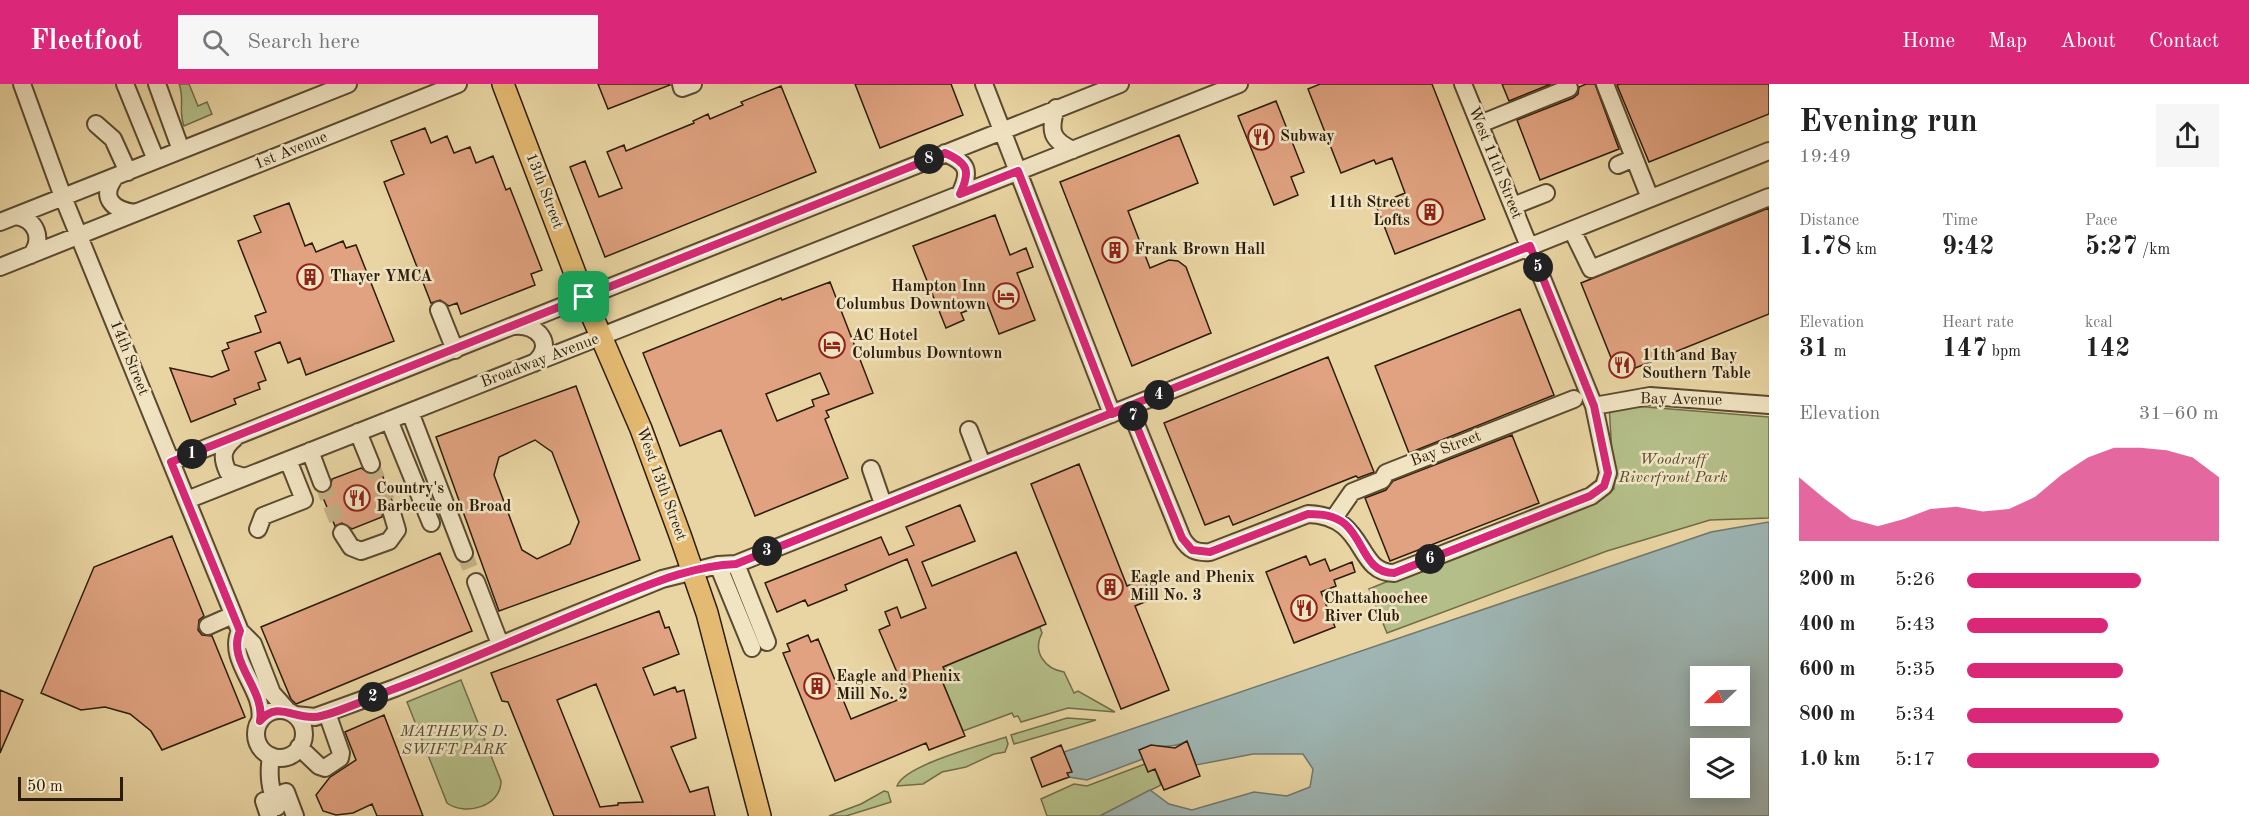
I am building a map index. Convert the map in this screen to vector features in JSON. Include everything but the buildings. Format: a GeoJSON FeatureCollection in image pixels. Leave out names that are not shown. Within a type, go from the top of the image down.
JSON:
{"type":"FeatureCollection","features":[{"type":"Feature","properties":{"kind":"main road","name":"13th Street"},"geometry":{"type":"LineString","coordinates":[[503,84],[584,297]]}},
{"type":"Feature","properties":{"kind":"main road","name":"West 13th Street"},"geometry":{"type":"LineString","coordinates":[[584,297],[641,429],[707,613],[760,816]]}},
{"type":"Feature","properties":{"kind":"street","name":"14th Street"},"geometry":{"type":"LineString","coordinates":[[22,84],[63,197],[233,615],[240,631],[253,644],[272,693],[300,721],[302,742]]}},
{"type":"Feature","properties":{"kind":"street"},"geometry":{"type":"LineString","coordinates":[[125,84],[156,160]]}},
{"type":"Feature","properties":{"kind":"street"},"geometry":{"type":"LineString","coordinates":[[157,84],[181,150]]}},
{"type":"Feature","properties":{"kind":"street"},"geometry":{"type":"LineString","coordinates":[[8,219],[345,84]]}},
{"type":"Feature","properties":{"kind":"street"},"geometry":{"type":"LineString","coordinates":[[681,84],[682,88],[693,84]]}},
{"type":"Feature","properties":{"kind":"street"},"geometry":{"type":"LineString","coordinates":[[984,84],[1112,414]]}},
{"type":"Feature","properties":{"kind":"street"},"geometry":{"type":"LineString","coordinates":[[171,462],[1120,84]]}},
{"type":"Feature","properties":{"kind":"street","name":"Broadway Avenue"},"geometry":{"type":"LineString","coordinates":[[187,500],[1239,84]]}},
{"type":"Feature","properties":{"kind":"street","name":"West 11th Street"},"geometry":{"type":"LineString","coordinates":[[1334,518],[1350,530],[1372,564],[1385,573],[1394,573],[1590,496],[1604,486],[1607,479],[1608,466],[1594,406],[1463,84]]}},
{"type":"Feature","properties":{"kind":"street"},"geometry":{"type":"LineString","coordinates":[[1605,84],[1650,198]]}},
{"type":"Feature","properties":{"kind":"street","name":"1st Avenue"},"geometry":{"type":"LineString","coordinates":[[0,267],[452,86]]}},
{"type":"Feature","properties":{"kind":"street"},"geometry":{"type":"LineString","coordinates":[[1480,124],[1569,88]]}},
{"type":"Feature","properties":{"kind":"street"},"geometry":{"type":"LineString","coordinates":[[1056,108],[1052,123],[1053,134],[1060,144],[1074,150]]}},
{"type":"Feature","properties":{"kind":"street"},"geometry":{"type":"LineString","coordinates":[[96,124],[113,139],[122,174]]}},
{"type":"Feature","properties":{"kind":"street"},"geometry":{"type":"LineString","coordinates":[[260,721],[272,711],[321,715],[395,688],[662,579],[718,565],[736,564],[1769,151]]}},
{"type":"Feature","properties":{"kind":"street"},"geometry":{"type":"LineString","coordinates":[[945,153],[959,159],[966,168],[967,180],[960,194]]}},
{"type":"Feature","properties":{"kind":"street"},"geometry":{"type":"LineString","coordinates":[[1618,165],[1634,158]]}},
{"type":"Feature","properties":{"kind":"street"},"geometry":{"type":"LineString","coordinates":[[122,174],[110,184],[108,194],[112,205],[121,211],[135,213]]}},
{"type":"Feature","properties":{"kind":"street"},"geometry":{"type":"LineString","coordinates":[[1513,206],[1546,193]]}},
{"type":"Feature","properties":{"kind":"street"},"geometry":{"type":"LineString","coordinates":[[1572,230],[1591,269],[1769,197]]}},
{"type":"Feature","properties":{"kind":"street"},"geometry":{"type":"LineString","coordinates":[[8,219],[25,218],[33,224],[38,237],[37,248],[31,255]]}},
{"type":"Feature","properties":{"kind":"street"},"geometry":{"type":"LineString","coordinates":[[439,310],[455,350]]}},
{"type":"Feature","properties":{"kind":"street"},"geometry":{"type":"LineString","coordinates":[[512,326],[529,326],[540,335],[544,348],[542,356],[534,363]]}},
{"type":"Feature","properties":{"kind":"street","name":"Bay Avenue"},"geometry":{"type":"LineString","coordinates":[[1594,406],[1650,396],[1769,405]]}},
{"type":"Feature","properties":{"kind":"street","name":"Bay Street"},"geometry":{"type":"LineString","coordinates":[[1334,518],[1352,492],[1382,480],[1386,472],[1574,399]]}},
{"type":"Feature","properties":{"kind":"street"},"geometry":{"type":"LineString","coordinates":[[1129,407],[1182,538],[1192,550],[1210,552],[1308,514],[1334,518]]}},
{"type":"Feature","properties":{"kind":"street"},"geometry":{"type":"LineString","coordinates":[[410,412],[465,552]]}},
{"type":"Feature","properties":{"kind":"street"},"geometry":{"type":"LineString","coordinates":[[389,420],[431,523]]}},
{"type":"Feature","properties":{"kind":"street"},"geometry":{"type":"LineString","coordinates":[[969,429],[982,464]]}},
{"type":"Feature","properties":{"kind":"street"},"geometry":{"type":"LineString","coordinates":[[358,432],[371,464]]}},
{"type":"Feature","properties":{"kind":"street"},"geometry":{"type":"LineString","coordinates":[[236,437],[226,445],[223,459],[228,472],[244,477]]}},
{"type":"Feature","properties":{"kind":"street"},"geometry":{"type":"LineString","coordinates":[[310,451],[322,483]]}},
{"type":"Feature","properties":{"kind":"street"},"geometry":{"type":"LineString","coordinates":[[258,529],[263,516],[304,500],[288,460]]}},
{"type":"Feature","properties":{"kind":"street"},"geometry":{"type":"LineString","coordinates":[[871,469],[884,504]]}},
{"type":"Feature","properties":{"kind":"street"},"geometry":{"type":"LineString","coordinates":[[342,533],[351,547],[360,551],[389,541],[397,530],[392,513]]}},
{"type":"Feature","properties":{"kind":"street"},"geometry":{"type":"LineString","coordinates":[[718,565],[760,645],[736,564]]}},
{"type":"Feature","properties":{"kind":"street"},"geometry":{"type":"LineString","coordinates":[[476,582],[500,644]]}},
{"type":"Feature","properties":{"kind":"street"},"geometry":{"type":"LineString","coordinates":[[208,626],[233,615]]}},
{"type":"Feature","properties":{"kind":"street","name":"14th Street"},"geometry":{"type":"LineString","coordinates":[[240,631],[237,652],[260,707],[260,721],[256,729],[259,745],[271,756]]}},
{"type":"Feature","properties":{"kind":"street"},"geometry":{"type":"LineString","coordinates":[[280,816],[273,797],[268,771],[271,756],[285,757],[302,742],[321,715]]}},
{"type":"Feature","properties":{"kind":"street"},"geometry":{"type":"LineString","coordinates":[[302,742],[319,766],[326,768],[340,758],[341,753],[321,715]]}},
{"type":"Feature","properties":{"kind":"street"},"geometry":{"type":"LineString","coordinates":[[269,816],[264,801],[286,792],[296,816]]}},
{"type":"Feature","properties":{"kind":"green space"},"geometry":{"type":"Polygon","coordinates":[[[179,84],[189,84],[198,106],[207,102],[212,114],[184,126],[179,84]]]}},
{"type":"Feature","properties":{"kind":"green space","name":"Woodruff Riverfront Park"},"geometry":{"type":"Polygon","coordinates":[[[1609,404],[1769,417],[1769,518],[1710,520],[1607,551],[1387,633],[1369,589],[1614,489],[1609,404]]]}},
{"type":"Feature","properties":{"kind":"green space"},"geometry":{"type":"Polygon","coordinates":[[[1040,627],[1042,633],[1039,640],[1040,653],[1046,663],[1064,672],[1074,693],[1078,691],[1115,712],[1068,708],[1021,722],[1018,716],[1014,717],[1012,713],[963,731],[940,676],[946,674],[943,667],[1040,627]]]}},
{"type":"Feature","properties":{"kind":"green space","name":"MATHEWS D. SWIFT PARK"},"geometry":{"type":"Polygon","coordinates":[[[461,680],[501,781],[499,790],[489,803],[472,809],[454,807],[447,803],[407,702],[461,680]]]}},
{"type":"Feature","properties":{"kind":"green space"},"geometry":{"type":"Polygon","coordinates":[[[1067,718],[1096,720],[1014,744],[1011,735],[1067,718]]]}},
{"type":"Feature","properties":{"kind":"green space"},"geometry":{"type":"Polygon","coordinates":[[[1006,737],[1008,744],[1005,752],[994,754],[966,767],[942,772],[923,784],[897,786],[903,778],[928,763],[1006,737]]]}},
{"type":"Feature","properties":{"kind":"green space"},"geometry":{"type":"Polygon","coordinates":[[[1145,764],[1148,771],[1155,769],[1161,785],[1100,816],[1047,816],[1041,799],[1074,784],[1087,786],[1145,764]]]}},
{"type":"Feature","properties":{"kind":"green space"},"geometry":{"type":"Polygon","coordinates":[[[884,791],[888,792],[891,802],[846,816],[829,816],[861,804],[884,791]]]}},
{"type":"Feature","properties":{"kind":"water"},"geometry":{"type":"Polygon","coordinates":[[[1769,522],[1769,816],[1100,816],[1150,790],[1169,804],[1192,810],[1254,792],[1287,796],[1310,787],[1313,769],[1303,754],[1253,754],[1196,765],[1187,741],[1174,746],[1139,750],[1143,759],[1087,780],[1069,777],[1067,773],[1071,772],[1064,752],[1711,532],[1769,522]]]}},
{"type":"Feature","properties":{"kind":"tunnel"},"geometry":{"type":"LineString","coordinates":[[371,464],[392,513]]}},
{"type":"Feature","properties":{"kind":"tunnel"},"geometry":{"type":"LineString","coordinates":[[322,483],[342,533]]}},
{"type":"Feature","properties":{"kind":"tunnel"},"geometry":{"type":"LineString","coordinates":[[464,553],[476,582]]}},
{"type":"Feature","properties":{"kind":"place","name":"Subway"},"geometry":{"type":"Point","coordinates":[1261,137]}},
{"type":"Feature","properties":{"kind":"place","name":"11th Street Lofts"},"geometry":{"type":"Point","coordinates":[1430,212]}},
{"type":"Feature","properties":{"kind":"place","name":"Frank Brown Hall"},"geometry":{"type":"Point","coordinates":[1115,250]}},
{"type":"Feature","properties":{"kind":"place","name":"Thayer YMCA"},"geometry":{"type":"Point","coordinates":[310,277]}},
{"type":"Feature","properties":{"kind":"place","name":"Hampton Inn Columbus Downtown"},"geometry":{"type":"Point","coordinates":[1006,296]}},
{"type":"Feature","properties":{"kind":"place","name":"AC Hotel Columbus Downtown"},"geometry":{"type":"Point","coordinates":[832,345]}},
{"type":"Feature","properties":{"kind":"place","name":"11th and Bay Southern Table"},"geometry":{"type":"Point","coordinates":[1622,365]}},
{"type":"Feature","properties":{"kind":"place","name":"Country's Barbecue on Broad"},"geometry":{"type":"Point","coordinates":[357,498]}},
{"type":"Feature","properties":{"kind":"place","name":"Eagle and Phenix Mill No. 3"},"geometry":{"type":"Point","coordinates":[1110,587]}},
{"type":"Feature","properties":{"kind":"place","name":"Chattahoochee River Club"},"geometry":{"type":"Point","coordinates":[1304,608]}},
{"type":"Feature","properties":{"kind":"place","name":"Eagle and Phenix Mill No. 2"},"geometry":{"type":"Point","coordinates":[817,686]}},
{"type":"Feature","properties":{"kind":"route"},"geometry":{"type":"LineString","coordinates":[[584,297],[171,462],[240,631],[236,646],[237,652],[260,707],[260,721],[272,711],[280,710],[288,711],[295,716],[315,717],[395,688],[662,579],[718,565],[736,564],[982,464],[1112,414],[1139,402],[1530,246],[1594,406],[1608,466],[1607,479],[1604,486],[1590,496],[1394,573],[1385,573],[1378,569],[1372,564],[1362,546],[1345,525],[1323,514],[1308,514],[1293,519],[1210,552],[1192,550],[1182,538],[1129,407],[1112,414],[1018,171],[960,194],[967,180],[966,168],[959,159],[945,153],[584,297]]}}]}
